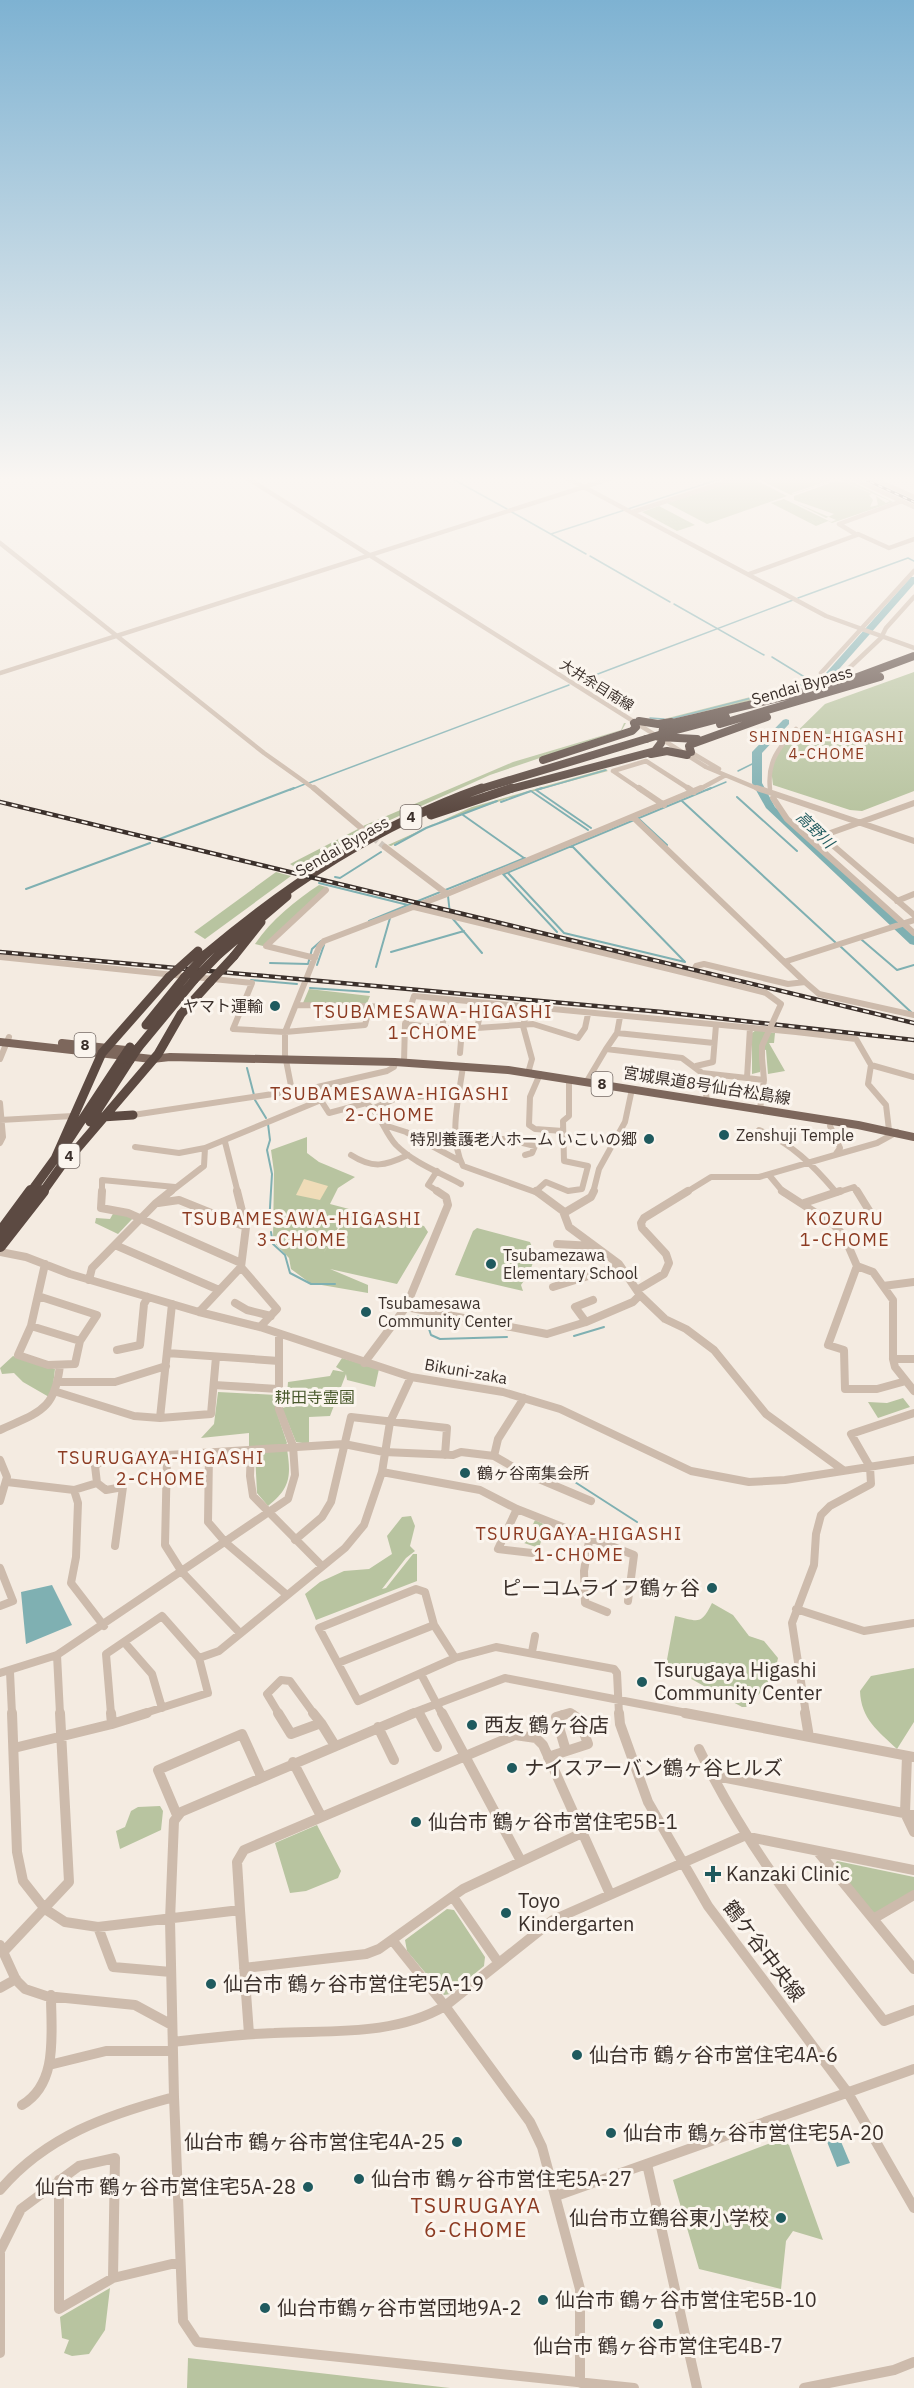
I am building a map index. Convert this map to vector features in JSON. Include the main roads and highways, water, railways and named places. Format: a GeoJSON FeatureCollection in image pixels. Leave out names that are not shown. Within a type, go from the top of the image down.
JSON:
{"type":"FeatureCollection","features":[{"type":"Feature","properties":{"kind":"highway","name":"Sendai Bypass"},"geometry":{"type":"LineString","coordinates":[[846,686],[914,656]]}},
{"type":"Feature","properties":{"kind":"highway","name":"Sendai Bypass"},"geometry":{"type":"LineString","coordinates":[[0,1246],[25,1217],[134,1047],[189,979],[219,954],[266,908],[345,858],[428,813],[528,778],[846,686],[914,663]]}},
{"type":"Feature","properties":{"kind":"highway"},"geometry":{"type":"LineString","coordinates":[[428,813],[488,780],[635,730],[636,722],[658,724],[846,686]]}},
{"type":"Feature","properties":{"kind":"highway"},"geometry":{"type":"LineString","coordinates":[[629,758],[667,751],[689,753],[689,746],[692,744],[846,686]]}},
{"type":"Feature","properties":{"kind":"highway"},"geometry":{"type":"LineString","coordinates":[[428,813],[522,785],[655,751],[660,746],[667,725],[686,719]]}},
{"type":"Feature","properties":{"kind":"highway"},"geometry":{"type":"LineString","coordinates":[[617,737],[638,734],[661,738],[710,737]]}},
{"type":"Feature","properties":{"kind":"highway"},"geometry":{"type":"LineString","coordinates":[[59,1162],[73,1116],[104,1050],[169,977],[266,908]]}},
{"type":"Feature","properties":{"kind":"highway"},"geometry":{"type":"LineString","coordinates":[[59,1162],[155,1056],[181,1014],[234,956],[266,908]]}},
{"type":"Feature","properties":{"kind":"highway","name":"Sendai Bypass"},"geometry":{"type":"LineString","coordinates":[[189,979],[202,952]]}},
{"type":"Feature","properties":{"kind":"highway"},"geometry":{"type":"LineString","coordinates":[[102,1117],[133,1115],[119,1109],[117,1105],[119,1098]]}},
{"type":"Feature","properties":{"kind":"highway","name":"Sendai Bypass"},"geometry":{"type":"LineString","coordinates":[[0,1233],[59,1162]]}},
{"type":"Feature","properties":{"kind":"main road","name":"宮城県道8号仙台松島線"},"geometry":{"type":"LineString","coordinates":[[4,1039],[155,1056],[399,1062],[528,1072],[831,1120],[914,1137]]}},
{"type":"Feature","properties":{"kind":"water"},"geometry":{"type":"Polygon","coordinates":[[[52,1585],[72,1625],[26,1644],[21,1592],[52,1585]]]}},
{"type":"Feature","properties":{"kind":"water"},"geometry":{"type":"Polygon","coordinates":[[[834,2125],[850,2163],[837,2167],[822,2129],[834,2125]]]}},
{"type":"Feature","properties":{"kind":"waterway"},"geometry":{"type":"LineString","coordinates":[[648,589],[670,602]]}},
{"type":"Feature","properties":{"kind":"waterway"},"geometry":{"type":"LineString","coordinates":[[798,598],[822,589]]}},
{"type":"Feature","properties":{"kind":"waterway","name":"高野川"},"geometry":{"type":"LineString","coordinates":[[829,675],[905,589]]}},
{"type":"Feature","properties":{"kind":"waterway"},"geometry":{"type":"LineString","coordinates":[[717,629],[793,600]]}},
{"type":"Feature","properties":{"kind":"waterway"},"geometry":{"type":"LineString","coordinates":[[674,604],[717,629]]}},
{"type":"Feature","properties":{"kind":"waterway"},"geometry":{"type":"LineString","coordinates":[[582,680],[717,629]]}},
{"type":"Feature","properties":{"kind":"waterway"},"geometry":{"type":"LineString","coordinates":[[717,629],[764,655]]}},
{"type":"Feature","properties":{"kind":"waterway"},"geometry":{"type":"LineString","coordinates":[[670,719],[810,683],[811,681],[772,657]]}},
{"type":"Feature","properties":{"kind":"waterway"},"geometry":{"type":"LineString","coordinates":[[309,783],[569,685]]}},
{"type":"Feature","properties":{"kind":"waterway"},"geometry":{"type":"LineString","coordinates":[[650,718],[664,719]]}},
{"type":"Feature","properties":{"kind":"waterway","name":"高野川"},"geometry":{"type":"LineString","coordinates":[[786,722],[757,752],[757,783],[771,808],[914,942]]}},
{"type":"Feature","properties":{"kind":"waterway"},"geometry":{"type":"LineString","coordinates":[[738,771],[756,762]]}},
{"type":"Feature","properties":{"kind":"waterway"},"geometry":{"type":"LineString","coordinates":[[537,790],[606,770]]}},
{"type":"Feature","properties":{"kind":"waterway"},"geometry":{"type":"LineString","coordinates":[[707,790],[726,782]]}},
{"type":"Feature","properties":{"kind":"waterway"},"geometry":{"type":"LineString","coordinates":[[290,790],[305,784]]}},
{"type":"Feature","properties":{"kind":"waterway"},"geometry":{"type":"LineString","coordinates":[[157,840],[294,788]]}},
{"type":"Feature","properties":{"kind":"waterway"},"geometry":{"type":"LineString","coordinates":[[542,788],[536,790],[591,828]]}},
{"type":"Feature","properties":{"kind":"waterway"},"geometry":{"type":"LineString","coordinates":[[504,874],[711,788]]}},
{"type":"Feature","properties":{"kind":"waterway"},"geometry":{"type":"LineString","coordinates":[[501,802],[531,791],[588,830]]}},
{"type":"Feature","properties":{"kind":"waterway"},"geometry":{"type":"LineString","coordinates":[[737,797],[797,851]]}},
{"type":"Feature","properties":{"kind":"waterway"},"geometry":{"type":"LineString","coordinates":[[395,845],[426,828],[497,801]]}},
{"type":"Feature","properties":{"kind":"waterway"},"geometry":{"type":"LineString","coordinates":[[682,801],[836,943]]}},
{"type":"Feature","properties":{"kind":"waterway"},"geometry":{"type":"LineString","coordinates":[[463,815],[524,858]]}},
{"type":"Feature","properties":{"kind":"waterway"},"geometry":{"type":"LineString","coordinates":[[640,820],[667,845]]}},
{"type":"Feature","properties":{"kind":"waterway"},"geometry":{"type":"LineString","coordinates":[[26,889],[150,843]]}},
{"type":"Feature","properties":{"kind":"waterway"},"geometry":{"type":"LineString","coordinates":[[508,873],[564,933],[685,962],[572,846]]}},
{"type":"Feature","properties":{"kind":"waterway"},"geometry":{"type":"LineString","coordinates":[[335,877],[340,878],[381,852]]}},
{"type":"Feature","properties":{"kind":"waterway"},"geometry":{"type":"LineString","coordinates":[[408,905],[525,858]]}},
{"type":"Feature","properties":{"kind":"waterway"},"geometry":{"type":"LineString","coordinates":[[503,874],[557,932]]}},
{"type":"Feature","properties":{"kind":"waterway"},"geometry":{"type":"LineString","coordinates":[[319,883],[408,905]]}},
{"type":"Feature","properties":{"kind":"waterway"},"geometry":{"type":"LineString","coordinates":[[448,896],[450,914]]}},
{"type":"Feature","properties":{"kind":"waterway"},"geometry":{"type":"LineString","coordinates":[[369,921],[408,905]]}},
{"type":"Feature","properties":{"kind":"waterway"},"geometry":{"type":"LineString","coordinates":[[376,967],[390,918]]}},
{"type":"Feature","properties":{"kind":"waterway"},"geometry":{"type":"LineString","coordinates":[[453,919],[463,931]]}},
{"type":"Feature","properties":{"kind":"waterway"},"geometry":{"type":"LineString","coordinates":[[391,952],[463,931]]}},
{"type":"Feature","properties":{"kind":"waterway"},"geometry":{"type":"LineString","coordinates":[[463,931],[482,953]]}},
{"type":"Feature","properties":{"kind":"waterway"},"geometry":{"type":"LineString","coordinates":[[862,940],[897,970],[914,965]]}},
{"type":"Feature","properties":{"kind":"waterway"},"geometry":{"type":"LineString","coordinates":[[270,963],[308,964],[312,949],[321,941]]}},
{"type":"Feature","properties":{"kind":"waterway"},"geometry":{"type":"LineString","coordinates":[[317,965],[324,945]]}},
{"type":"Feature","properties":{"kind":"waterway"},"geometry":{"type":"LineString","coordinates":[[840,946],[911,1012]]}},
{"type":"Feature","properties":{"kind":"waterway"},"geometry":{"type":"LineString","coordinates":[[251,980],[297,984]]}},
{"type":"Feature","properties":{"kind":"waterway"},"geometry":{"type":"LineString","coordinates":[[310,988],[369,992]]}},
{"type":"Feature","properties":{"kind":"waterway"},"geometry":{"type":"LineString","coordinates":[[247,1068],[254,1095]]}},
{"type":"Feature","properties":{"kind":"waterway"},"geometry":{"type":"LineString","coordinates":[[255,1100],[266,1118]]}},
{"type":"Feature","properties":{"kind":"waterway"},"geometry":{"type":"LineString","coordinates":[[268,1124],[270,1140],[267,1150],[272,1174],[269,1224]]}},
{"type":"Feature","properties":{"kind":"waterway"},"geometry":{"type":"LineString","coordinates":[[271,1232],[273,1244],[285,1255],[290,1273],[311,1284],[335,1284]]}},
{"type":"Feature","properties":{"kind":"waterway"},"geometry":{"type":"LineString","coordinates":[[418,1316],[417,1321],[428,1326],[431,1335],[440,1339],[507,1337]]}},
{"type":"Feature","properties":{"kind":"waterway"},"geometry":{"type":"LineString","coordinates":[[574,1336],[604,1327]]}},
{"type":"Feature","properties":{"kind":"waterway"},"geometry":{"type":"LineString","coordinates":[[550,1466],[637,1522]]}},
{"type":"Feature","properties":{"kind":"tunnel"},"geometry":{"type":"LineString","coordinates":[[366,832],[385,847]]}},
{"type":"Feature","properties":{"kind":"railway"},"geometry":{"type":"LineString","coordinates":[[0,802],[914,1023]]}},
{"type":"Feature","properties":{"kind":"railway"},"geometry":{"type":"LineString","coordinates":[[0,952],[662,1012],[914,1040]]}},
{"type":"Feature","properties":{"kind":"place","name":"ヤマト運輸"},"geometry":{"type":"Point","coordinates":[275,1006]}},
{"type":"Feature","properties":{"kind":"place","name":"Zenshuji Temple"},"geometry":{"type":"Point","coordinates":[724,1135]}},
{"type":"Feature","properties":{"kind":"place","name":"特別養護老人ホーム いこいの郷"},"geometry":{"type":"Point","coordinates":[649,1139]}},
{"type":"Feature","properties":{"kind":"place","name":"Tsubamezawa Elementary School"},"geometry":{"type":"Point","coordinates":[491,1264]}},
{"type":"Feature","properties":{"kind":"place","name":"Tsubamesawa Community Center"},"geometry":{"type":"Point","coordinates":[366,1312]}},
{"type":"Feature","properties":{"kind":"place","name":"鶴ヶ谷南集会所"},"geometry":{"type":"Point","coordinates":[465,1473]}},
{"type":"Feature","properties":{"kind":"place","name":"ピーコムライフ鶴ヶ谷"},"geometry":{"type":"Point","coordinates":[712,1588]}},
{"type":"Feature","properties":{"kind":"place","name":"Tsurugaya Higashi Community Center"},"geometry":{"type":"Point","coordinates":[642,1682]}},
{"type":"Feature","properties":{"kind":"place","name":"西友 鶴ヶ谷店"},"geometry":{"type":"Point","coordinates":[472,1725]}},
{"type":"Feature","properties":{"kind":"place","name":"ナイスアーバン鶴ヶ谷ヒルズ"},"geometry":{"type":"Point","coordinates":[512,1768]}},
{"type":"Feature","properties":{"kind":"place","name":"仙台市 鶴ヶ谷市営住宅5B-1"},"geometry":{"type":"Point","coordinates":[416,1822]}},
{"type":"Feature","properties":{"kind":"place","name":"Kanzaki Clinic"},"geometry":{"type":"Point","coordinates":[713,1874]}},
{"type":"Feature","properties":{"kind":"place","name":"Toyo Kindergarten"},"geometry":{"type":"Point","coordinates":[506,1913]}},
{"type":"Feature","properties":{"kind":"place","name":"仙台市 鶴ヶ谷市営住宅5A-19"},"geometry":{"type":"Point","coordinates":[211,1984]}},
{"type":"Feature","properties":{"kind":"place","name":"仙台市 鶴ヶ谷市営住宅4A-6"},"geometry":{"type":"Point","coordinates":[577,2055]}},
{"type":"Feature","properties":{"kind":"place","name":"仙台市 鶴ヶ谷市営住宅5A-20"},"geometry":{"type":"Point","coordinates":[611,2133]}},
{"type":"Feature","properties":{"kind":"place","name":"仙台市 鶴ヶ谷市営住宅4A-25"},"geometry":{"type":"Point","coordinates":[457,2142]}},
{"type":"Feature","properties":{"kind":"place","name":"仙台市 鶴ヶ谷市営住宅5A-27"},"geometry":{"type":"Point","coordinates":[359,2179]}},
{"type":"Feature","properties":{"kind":"place","name":"仙台市 鶴ヶ谷市営住宅5A-28"},"geometry":{"type":"Point","coordinates":[308,2187]}},
{"type":"Feature","properties":{"kind":"place","name":"仙台市立鶴谷東小学校"},"geometry":{"type":"Point","coordinates":[781,2218]}},
{"type":"Feature","properties":{"kind":"place","name":"仙台市 鶴ヶ谷市営住宅5B-10"},"geometry":{"type":"Point","coordinates":[543,2300]}},
{"type":"Feature","properties":{"kind":"place","name":"仙台市鶴ヶ谷市営団地9A-2"},"geometry":{"type":"Point","coordinates":[265,2308]}},
{"type":"Feature","properties":{"kind":"place","name":"仙台市 鶴ヶ谷市営住宅4B-7"},"geometry":{"type":"Point","coordinates":[658,2324]}},
{"type":"Feature","properties":{"kind":"district","name":"SHINDEN-HIGASHI 4-CHOME"},"geometry":{"type":"Point","coordinates":[827,746]}},
{"type":"Feature","properties":{"kind":"district","name":"TSUBAMESAWA-HIGASHI 1-CHOME"},"geometry":{"type":"Point","coordinates":[433,1022]}},
{"type":"Feature","properties":{"kind":"district","name":"TSUBAMESAWA-HIGASHI 2-CHOME"},"geometry":{"type":"Point","coordinates":[390,1104]}},
{"type":"Feature","properties":{"kind":"district","name":"TSUBAMESAWA-HIGASHI 3-CHOME"},"geometry":{"type":"Point","coordinates":[302,1229]}},
{"type":"Feature","properties":{"kind":"district","name":"KOZURU 1-CHOME"},"geometry":{"type":"Point","coordinates":[845,1229]}},
{"type":"Feature","properties":{"kind":"district","name":"TSURUGAYA-HIGASHI 2-CHOME"},"geometry":{"type":"Point","coordinates":[161,1468]}},
{"type":"Feature","properties":{"kind":"district","name":"TSURUGAYA-HIGASHI 1-CHOME"},"geometry":{"type":"Point","coordinates":[579,1544]}},
{"type":"Feature","properties":{"kind":"district","name":"TSURUGAYA 6-CHOME"},"geometry":{"type":"Point","coordinates":[476,2218]}},
{"type":"Feature","properties":{"kind":"park label","name":"耕田寺霊園"},"geometry":{"type":"Point","coordinates":[315,1397]}}]}
